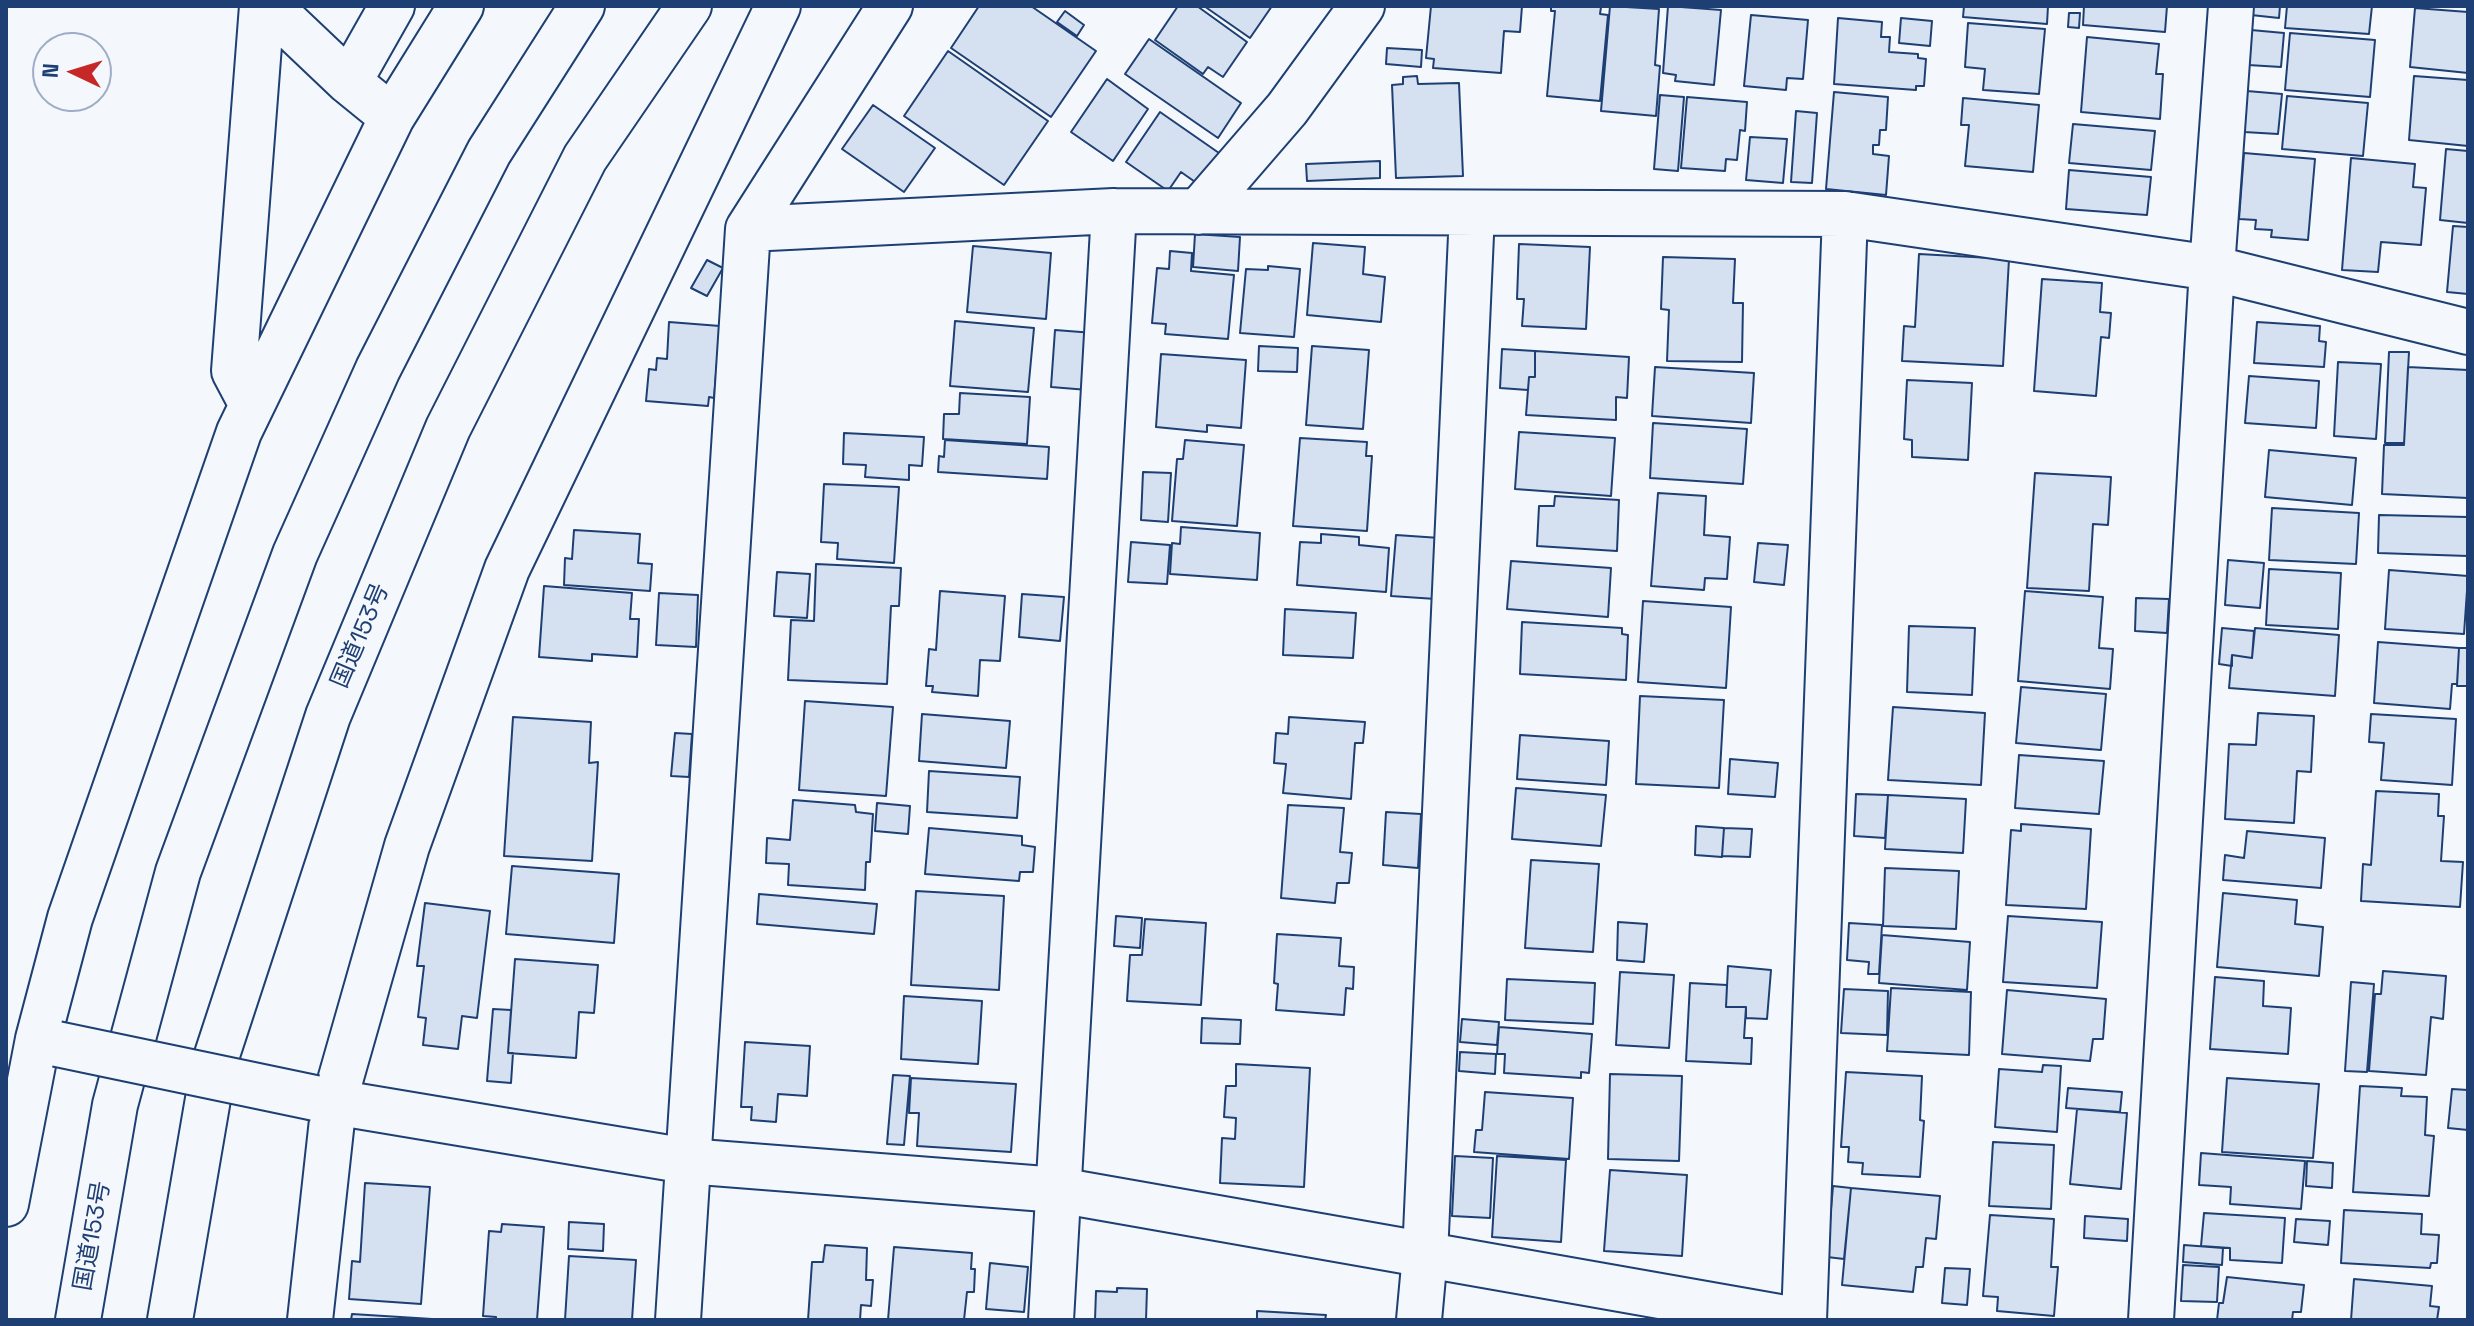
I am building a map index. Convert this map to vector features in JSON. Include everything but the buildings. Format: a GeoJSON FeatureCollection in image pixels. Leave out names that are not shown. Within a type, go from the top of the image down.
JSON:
{"type":"FeatureCollection","features":[{"type":"Feature","properties":{"kind":"main road"},"geometry":{"type":"LineString","coordinates":[[252,405],[234,371],[262,6]]}},
{"type":"Feature","properties":{"kind":"main road"},"geometry":{"type":"LineString","coordinates":[[269,6],[349,82],[392,117]]}},
{"type":"Feature","properties":{"kind":"main road"},"geometry":{"type":"LineString","coordinates":[[349,82],[392,6]]}},
{"type":"Feature","properties":{"kind":"main road"},"geometry":{"type":"LineString","coordinates":[[6,1204],[34,1038],[70,918],[239,432],[392,117],[461,6]]}},
{"type":"Feature","properties":{"kind":"main road","name":"国道153号"},"geometry":{"type":"LineString","coordinates":[[78,1320],[115,1105],[178,872],[295,554],[378,369],[489,152],[582,6]]}},
{"type":"Feature","properties":{"kind":"main road","name":"国道153号"},"geometry":{"type":"LineString","coordinates":[[170,1320],[214,1064],[328,716],[448,428],[585,158],[689,6]]}},
{"type":"Feature","properties":{"kind":"main road"},"geometry":{"type":"LineString","coordinates":[[310,1320],[324,1100],[407,846],[507,569],[778,6]]}},
{"type":"Feature","properties":{"kind":"main road"},"geometry":{"type":"LineString","coordinates":[[678,1320],[748,229],[890,6]]}},
{"type":"Feature","properties":{"kind":"main road"},"geometry":{"type":"LineString","coordinates":[[1198,212],[1287,109],[1362,6]]}},
{"type":"Feature","properties":{"kind":"main road"},"geometry":{"type":"LineString","coordinates":[[2151,1320],[2212,268],[2231,6]]}},
{"type":"Feature","properties":{"kind":"main road"},"geometry":{"type":"LineString","coordinates":[[748,229],[1114,211],[1845,214],[2212,268],[2468,332]]}},
{"type":"Feature","properties":{"kind":"main road"},"geometry":{"type":"LineString","coordinates":[[1051,1320],[1114,211]]}},
{"type":"Feature","properties":{"kind":"main road"},"geometry":{"type":"LineString","coordinates":[[1419,1320],[1425,1255],[1472,213]]}},
{"type":"Feature","properties":{"kind":"main road"},"geometry":{"type":"LineString","coordinates":[[1804,1320],[1845,214]]}},
{"type":"Feature","properties":{"kind":"main road"},"geometry":{"type":"LineString","coordinates":[[34,1038],[324,1100],[687,1161],[1058,1190],[1796,1320]]}}]}
